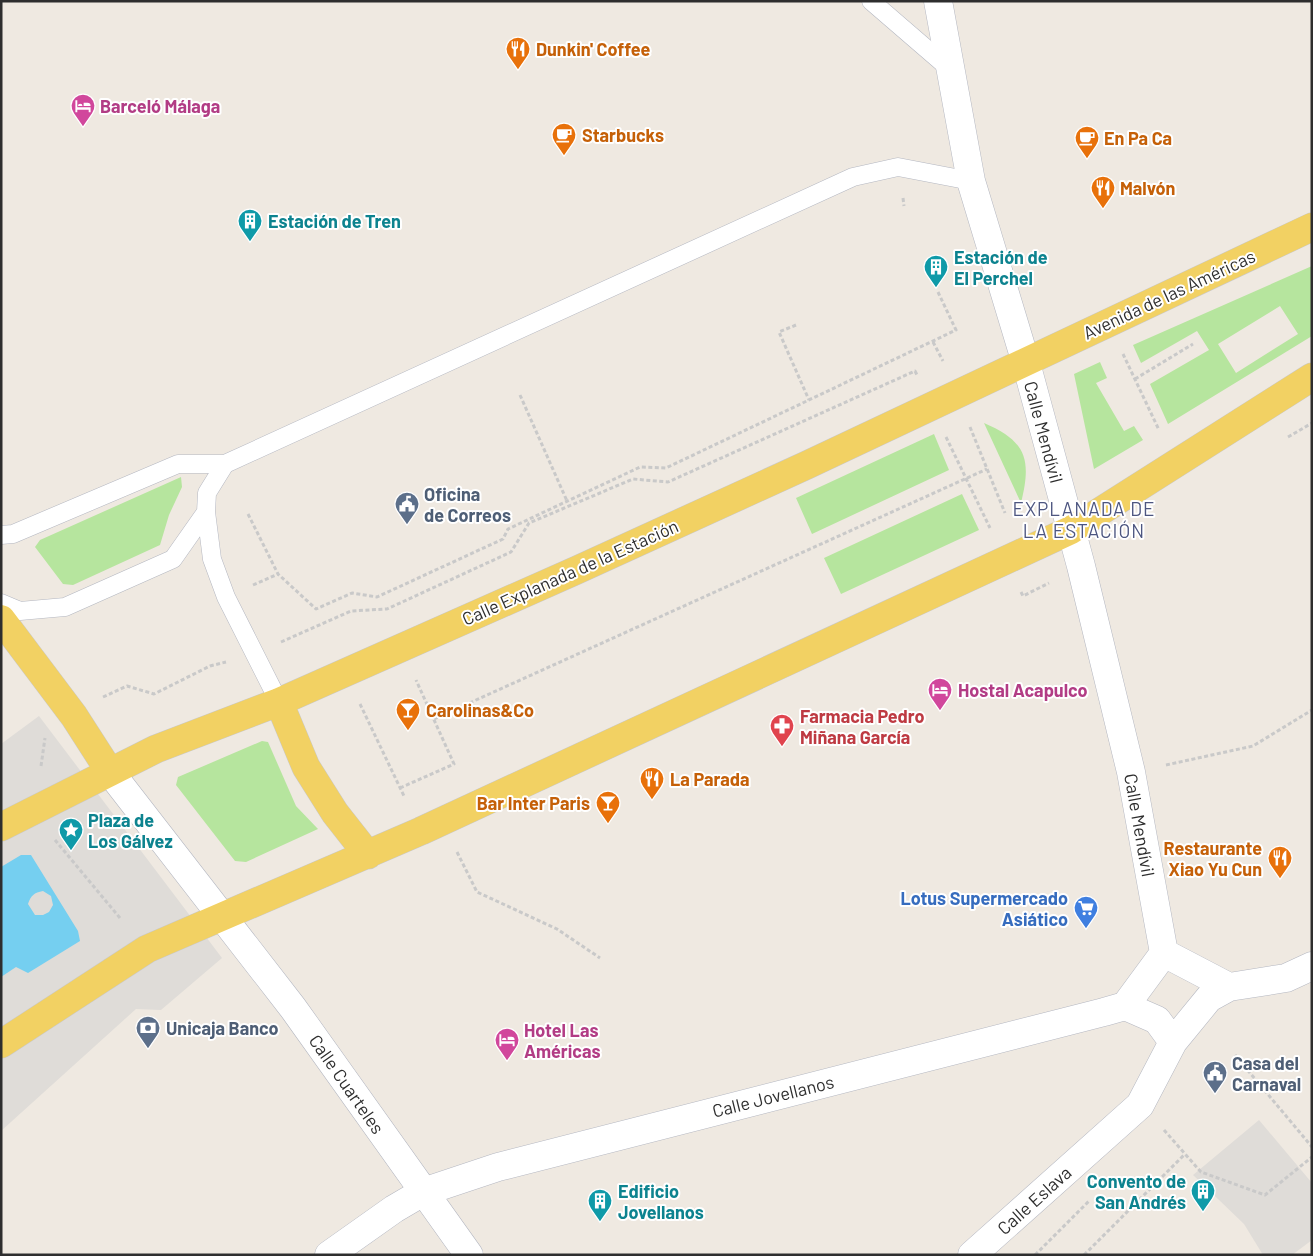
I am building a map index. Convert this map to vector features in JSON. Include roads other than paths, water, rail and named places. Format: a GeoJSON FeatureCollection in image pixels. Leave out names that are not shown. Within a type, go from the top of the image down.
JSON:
{"type":"FeatureCollection","features":[{"type":"Feature","properties":{"kind":"main road","name":"Avenida de las Américas"},"geometry":{"type":"LineString","coordinates":[[1026,363],[1312,227]]}},
{"type":"Feature","properties":{"kind":"main road","name":"Calle Explanada de la Estación"},"geometry":{"type":"LineString","coordinates":[[1,827],[156,749],[279,702],[578,570],[1026,363]]}},
{"type":"Feature","properties":{"kind":"main road"},"geometry":{"type":"LineString","coordinates":[[1,1044],[147,949],[222,915],[368,855],[442,822],[1071,530],[1312,377]]}},
{"type":"Feature","properties":{"kind":"main road"},"geometry":{"type":"LineString","coordinates":[[1,619],[74,716],[110,772]]}},
{"type":"Feature","properties":{"kind":"main road"},"geometry":{"type":"LineString","coordinates":[[279,702],[306,767],[335,813],[368,855]]}},
{"type":"Feature","properties":{"kind":"street","name":"Calle Mendívil"},"geometry":{"type":"LineString","coordinates":[[938,1],[971,181],[1026,363],[1071,530],[1131,772],[1164,953]]}},
{"type":"Feature","properties":{"kind":"street","name":"Calle Cuarteles"},"geometry":{"type":"LineString","coordinates":[[110,772],[293,1008],[469,1255]]}},
{"type":"Feature","properties":{"kind":"street"},"geometry":{"type":"LineString","coordinates":[[1173,1042],[1157,1020],[1125,1006],[1164,953],[1229,986]]}},
{"type":"Feature","properties":{"kind":"street","name":"Calle Eslava"},"geometry":{"type":"LineString","coordinates":[[972,1255],[1140,1105],[1173,1042],[1209,998],[1229,986],[1286,978],[1312,966]]}},
{"type":"Feature","properties":{"kind":"street","name":"Calle Jovellanos"},"geometry":{"type":"LineString","coordinates":[[329,1255],[394,1209],[423,1192],[498,1166],[1125,1006]]}},
{"type":"Feature","properties":{"kind":"lane"},"geometry":{"type":"LineString","coordinates":[[871,1],[951,70]]}},
{"type":"Feature","properties":{"kind":"lane"},"geometry":{"type":"LineString","coordinates":[[1,535],[13,534],[178,464],[225,464],[853,177],[898,167],[971,181]]}},
{"type":"Feature","properties":{"kind":"lane"},"geometry":{"type":"LineString","coordinates":[[225,464],[207,493],[206,512],[212,559],[226,597],[279,702]]}},
{"type":"Feature","properties":{"kind":"lane"},"geometry":{"type":"LineString","coordinates":[[1,603],[20,611],[65,607],[173,559],[206,512]]}},
{"type":"Feature","properties":{"kind":"water"},"geometry":{"type":"Polygon","coordinates":[[[21,855],[31,855],[78,931],[80,941],[28,973],[16,967],[1,977],[1,867],[21,855]],[[43,891],[32,896],[28,904],[35,915],[43,915],[49,912],[53,905],[51,896],[43,891]]]}},
{"type":"Feature","properties":{"kind":"place","name":"Dunkin' Coffee"},"geometry":{"type":"Point","coordinates":[518,70]}},
{"type":"Feature","properties":{"kind":"place","name":"Barceló Málaga"},"geometry":{"type":"Point","coordinates":[83,127]}},
{"type":"Feature","properties":{"kind":"place","name":"Starbucks"},"geometry":{"type":"Point","coordinates":[564,156]}},
{"type":"Feature","properties":{"kind":"place","name":"En Pa Ca"},"geometry":{"type":"Point","coordinates":[1087,159]}},
{"type":"Feature","properties":{"kind":"place","name":"Malvón"},"geometry":{"type":"Point","coordinates":[1103,209]}},
{"type":"Feature","properties":{"kind":"place","name":"Estación de Tren"},"geometry":{"type":"Point","coordinates":[250,242]}},
{"type":"Feature","properties":{"kind":"place","name":"Estación de El Perchel"},"geometry":{"type":"Point","coordinates":[936,288]}},
{"type":"Feature","properties":{"kind":"place","name":"Oficina de Correos"},"geometry":{"type":"Point","coordinates":[407,525]}},
{"type":"Feature","properties":{"kind":"place","name":"Hostal Acapulco"},"geometry":{"type":"Point","coordinates":[940,711]}},
{"type":"Feature","properties":{"kind":"place","name":"Carolinas&Co"},"geometry":{"type":"Point","coordinates":[408,731]}},
{"type":"Feature","properties":{"kind":"place","name":"Farmacia Pedro Miñana García"},"geometry":{"type":"Point","coordinates":[782,747]}},
{"type":"Feature","properties":{"kind":"place","name":"La Parada"},"geometry":{"type":"Point","coordinates":[652,800]}},
{"type":"Feature","properties":{"kind":"place","name":"Bar Inter Paris"},"geometry":{"type":"Point","coordinates":[608,824]}},
{"type":"Feature","properties":{"kind":"place","name":"Plaza de Los Gálvez"},"geometry":{"type":"Point","coordinates":[71,851]}},
{"type":"Feature","properties":{"kind":"place","name":"Restaurante Xiao Yu Cun"},"geometry":{"type":"Point","coordinates":[1280,879]}},
{"type":"Feature","properties":{"kind":"place","name":"Lotus Supermercado Asiático"},"geometry":{"type":"Point","coordinates":[1086,929]}},
{"type":"Feature","properties":{"kind":"place","name":"Unicaja Banco"},"geometry":{"type":"Point","coordinates":[148,1049]}},
{"type":"Feature","properties":{"kind":"place","name":"Hotel Las Américas"},"geometry":{"type":"Point","coordinates":[507,1061]}},
{"type":"Feature","properties":{"kind":"place","name":"Casa del Carnaval"},"geometry":{"type":"Point","coordinates":[1215,1094]}},
{"type":"Feature","properties":{"kind":"place","name":"Convento de San Andrés"},"geometry":{"type":"Point","coordinates":[1203,1212]}},
{"type":"Feature","properties":{"kind":"place","name":"Edificio Jovellanos"},"geometry":{"type":"Point","coordinates":[600,1222]}},
{"type":"Feature","properties":{"kind":"district","name":"EXPLANADA DE LA ESTACIÓN"},"geometry":{"type":"Point","coordinates":[1084,519]}}]}
